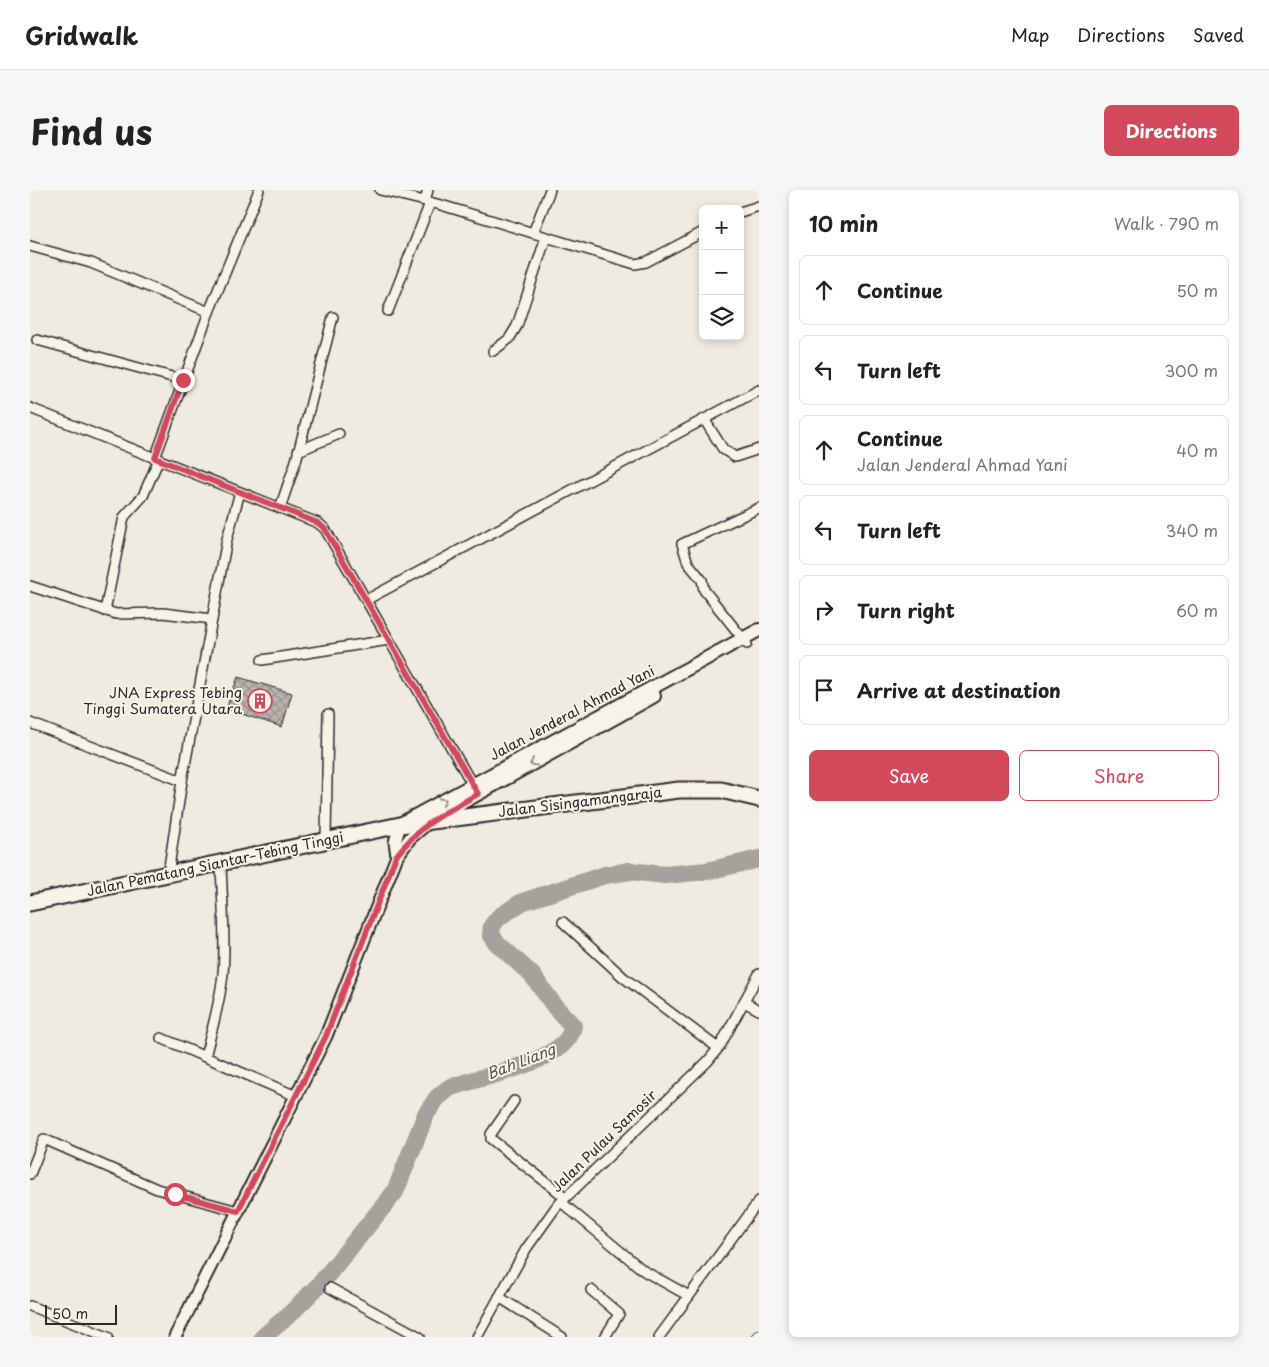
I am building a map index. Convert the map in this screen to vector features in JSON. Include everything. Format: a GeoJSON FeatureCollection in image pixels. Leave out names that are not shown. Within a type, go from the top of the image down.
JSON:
{"type":"FeatureCollection","features":[{"type":"Feature","properties":{"kind":"highway","name":"Jalan Sisingamangaraja"},"geometry":{"type":"LineString","coordinates":[[400,825],[678,790],[721,790],[759,799]]}},
{"type":"Feature","properties":{"kind":"highway","name":"Jalan Pematang Siantar–Tebing Tinggi"},"geometry":{"type":"LineString","coordinates":[[30,903],[400,825]]}},
{"type":"Feature","properties":{"kind":"main road","name":"Jalan Jenderal Ahmad Yani"},"geometry":{"type":"LineString","coordinates":[[400,825],[475,789],[745,641],[759,630]]}},
{"type":"Feature","properties":{"kind":"main road","name":"Jalan Jenderal Ahmad Yani"},"geometry":{"type":"LineString","coordinates":[[745,641],[759,638]]}},
{"type":"Feature","properties":{"kind":"main road","name":"Jalan Jenderal Ahmad Yani"},"geometry":{"type":"LineString","coordinates":[[430,821],[475,789]]}},
{"type":"Feature","properties":{"kind":"street"},"geometry":{"type":"LineString","coordinates":[[105,612],[124,516],[143,496],[183,380],[258,190]]}},
{"type":"Feature","properties":{"kind":"street"},"geometry":{"type":"LineString","coordinates":[[380,190],[427,202],[635,264],[646,262],[699,234]]}},
{"type":"Feature","properties":{"kind":"street"},"geometry":{"type":"LineString","coordinates":[[388,311],[427,202],[428,190]]}},
{"type":"Feature","properties":{"kind":"street"},"geometry":{"type":"LineString","coordinates":[[533,233],[550,190]]}},
{"type":"Feature","properties":{"kind":"street"},"geometry":{"type":"LineString","coordinates":[[744,211],[759,206]]}},
{"type":"Feature","properties":{"kind":"street"},"geometry":{"type":"LineString","coordinates":[[492,351],[509,339],[517,326],[546,238]]}},
{"type":"Feature","properties":{"kind":"street"},"geometry":{"type":"LineString","coordinates":[[30,246],[91,264],[209,312]]}},
{"type":"Feature","properties":{"kind":"street"},"geometry":{"type":"LineString","coordinates":[[280,508],[298,451],[333,317]]}},
{"type":"Feature","properties":{"kind":"street"},"geometry":{"type":"LineString","coordinates":[[36,340],[183,380]]}},
{"type":"Feature","properties":{"kind":"street"},"geometry":{"type":"LineString","coordinates":[[366,600],[759,390]]}},
{"type":"Feature","properties":{"kind":"street"},"geometry":{"type":"LineString","coordinates":[[30,408],[318,523],[325,529],[475,789]]}},
{"type":"Feature","properties":{"kind":"street"},"geometry":{"type":"LineString","coordinates":[[704,419],[723,449],[735,457],[759,449]]}},
{"type":"Feature","properties":{"kind":"street"},"geometry":{"type":"LineString","coordinates":[[298,451],[339,434]]}},
{"type":"Feature","properties":{"kind":"street"},"geometry":{"type":"LineString","coordinates":[[168,874],[182,781],[212,619],[227,540],[240,492]]}},
{"type":"Feature","properties":{"kind":"street"},"geometry":{"type":"LineString","coordinates":[[745,641],[704,590],[702,580],[688,563],[682,544],[759,508]]}},
{"type":"Feature","properties":{"kind":"street"},"geometry":{"type":"LineString","coordinates":[[30,586],[105,612],[116,614],[163,613],[212,619]]}},
{"type":"Feature","properties":{"kind":"street"},"geometry":{"type":"LineString","coordinates":[[262,660],[389,640]]}},
{"type":"Feature","properties":{"kind":"street"},"geometry":{"type":"LineString","coordinates":[[326,840],[328,714]]}},
{"type":"Feature","properties":{"kind":"street"},"geometry":{"type":"LineString","coordinates":[[30,723],[182,781]]}},
{"type":"Feature","properties":{"kind":"street"},"geometry":{"type":"LineString","coordinates":[[175,1337],[326,1036],[396,856],[410,838],[430,821]]}},
{"type":"Feature","properties":{"kind":"street"},"geometry":{"type":"LineString","coordinates":[[396,856],[395,842],[400,825]]}},
{"type":"Feature","properties":{"kind":"street"},"geometry":{"type":"LineString","coordinates":[[205,1057],[217,1012],[222,975],[224,944],[221,863]]}},
{"type":"Feature","properties":{"kind":"street"},"geometry":{"type":"LineString","coordinates":[[563,922],[623,977],[718,1048]]}},
{"type":"Feature","properties":{"kind":"street","name":"Jalan Pulau Samosir"},"geometry":{"type":"LineString","coordinates":[[477,1337],[526,1250],[563,1200],[708,1061],[718,1048],[759,974]]}},
{"type":"Feature","properties":{"kind":"street"},"geometry":{"type":"LineString","coordinates":[[744,1002],[759,1010]]}},
{"type":"Feature","properties":{"kind":"street"},"geometry":{"type":"LineString","coordinates":[[160,1038],[296,1096]]}},
{"type":"Feature","properties":{"kind":"street"},"geometry":{"type":"LineString","coordinates":[[514,1101],[491,1134],[491,1139],[644,1271],[689,1296]]}},
{"type":"Feature","properties":{"kind":"street"},"geometry":{"type":"LineString","coordinates":[[30,1174],[44,1139],[158,1189],[238,1211]]}},
{"type":"Feature","properties":{"kind":"street"},"geometry":{"type":"LineString","coordinates":[[659,1337],[759,1201]]}},
{"type":"Feature","properties":{"kind":"street"},"geometry":{"type":"LineString","coordinates":[[330,1288],[420,1337]]}},
{"type":"Feature","properties":{"kind":"street"},"geometry":{"type":"LineString","coordinates":[[591,1290],[617,1310],[618,1314],[605,1337]]}},
{"type":"Feature","properties":{"kind":"street"},"geometry":{"type":"LineString","coordinates":[[499,1297],[562,1337]]}},
{"type":"Feature","properties":{"kind":"street"},"geometry":{"type":"LineString","coordinates":[[30,1306],[108,1337]]}},
{"type":"Feature","properties":{"kind":"building","name":"JNA Express Tebing Tinggi Sumatera Utara"},"geometry":{"type":"Polygon","coordinates":[[[238,677],[292,693],[282,727],[226,709],[238,677]]]}},
{"type":"Feature","properties":{"kind":"waterway","name":"Bah Liang"},"geometry":{"type":"LineString","coordinates":[[263,1337],[290,1314],[320,1284],[395,1192],[426,1114],[437,1098],[449,1088],[539,1059],[556,1050],[567,1039],[573,1026],[556,1008],[532,975],[497,943],[491,934],[492,926],[499,917],[522,902],[605,875],[630,871],[665,875],[707,871],[759,859]]}},
{"type":"Feature","properties":{"kind":"place","name":"JNA Express Tebing Tinggi Sumatera Utara"},"geometry":{"type":"Point","coordinates":[260,701]}},
{"type":"Feature","properties":{"kind":"route"},"geometry":{"type":"LineString","coordinates":[[175,1194],[238,1211],[326,1036],[396,856],[410,838],[430,821],[478,794],[325,529],[318,523],[155,458],[183,380]]}}]}
